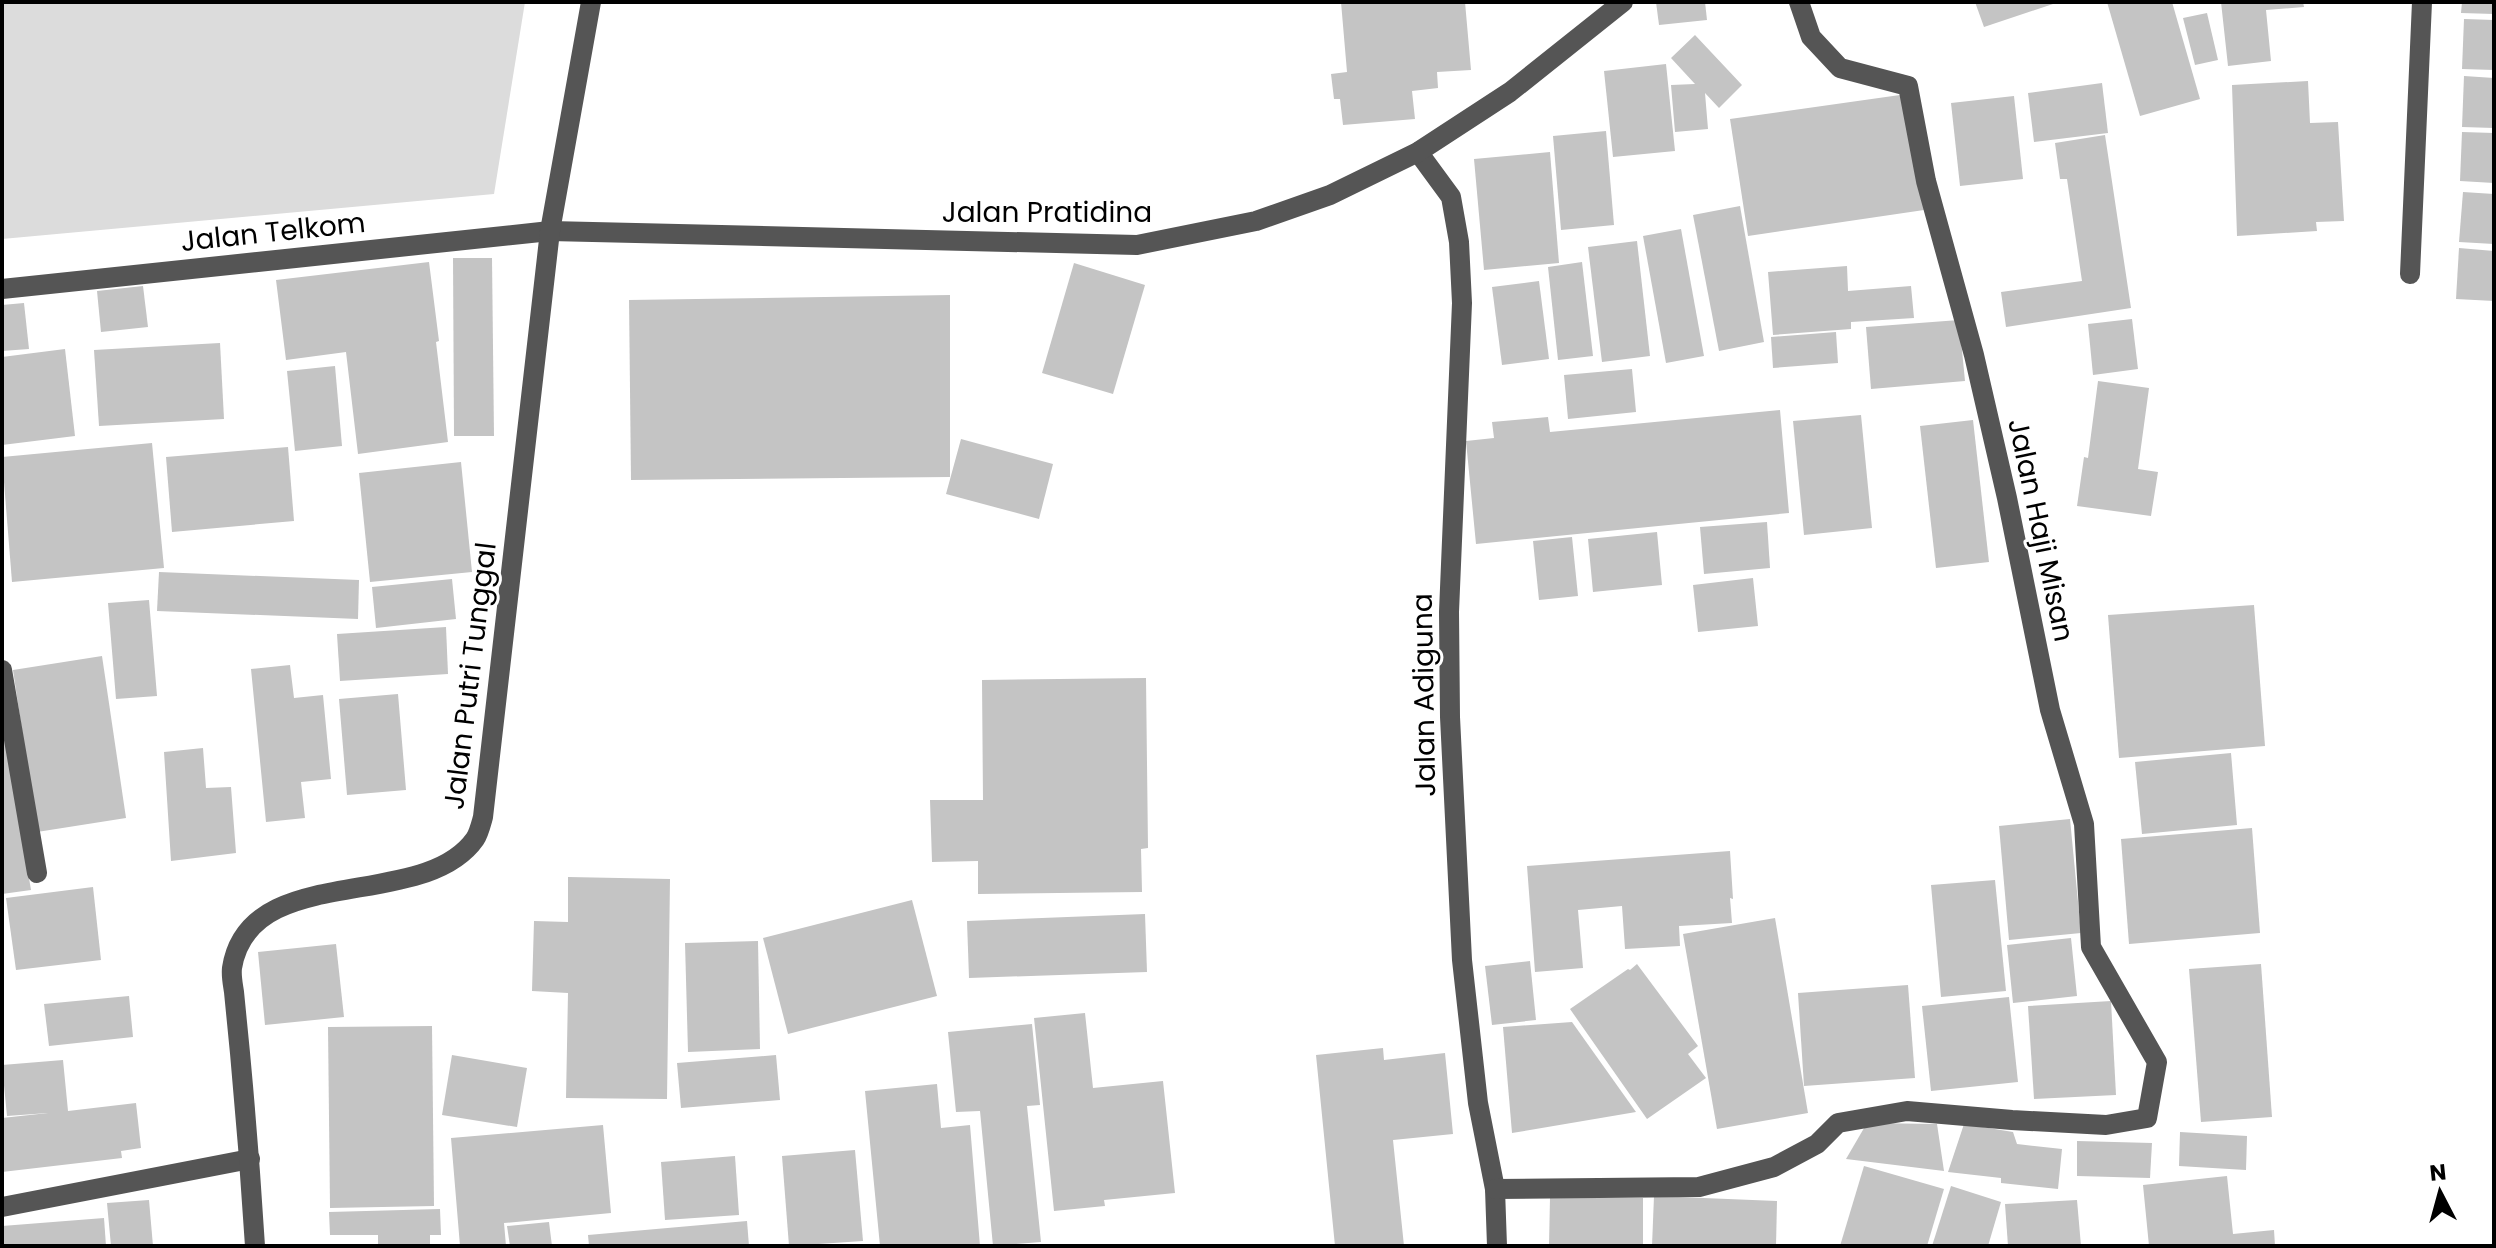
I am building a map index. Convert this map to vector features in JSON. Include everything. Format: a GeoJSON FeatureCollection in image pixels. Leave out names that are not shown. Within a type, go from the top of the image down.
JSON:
{"type":"FeatureCollection","features":[{"type":"Feature","properties":{"kind":"street","name":"Jalan Putri Tunggal"},"geometry":{"type":"LineString","coordinates":[[255,1246],[232,969],[242,939],[259,919],[281,908],[325,894],[433,870],[458,856],[476,838],[483,817],[550,231],[591,2]]}},
{"type":"Feature","properties":{"kind":"street","name":"Jalan Pratidina"},"geometry":{"type":"LineString","coordinates":[[550,231],[1137,245],[1256,221],[1330,195],[1418,152],[1510,92],[1623,2]]}},
{"type":"Feature","properties":{"kind":"street","name":"Jalan Haji Misan"},"geometry":{"type":"LineString","coordinates":[[1495,1189],[1699,1187],[1774,1167],[1817,1144],[1838,1123],[1907,1111],[2106,1125],[2147,1118],[2157,1062],[2091,947],[2084,824],[2050,710],[2007,498],[1974,355],[1926,181],[1908,86],[1840,68],[1811,37],[1799,2]]}},
{"type":"Feature","properties":{"kind":"street"},"geometry":{"type":"LineString","coordinates":[[2410,274],[2422,2]]}},
{"type":"Feature","properties":{"kind":"street","name":"Jalan Adiguna"},"geometry":{"type":"LineString","coordinates":[[1418,152],[1451,197],[1459,242],[1462,303],[1449,612],[1452,765],[1462,960],[1478,1103],[1495,1189],[1497,1246]]}},
{"type":"Feature","properties":{"kind":"street","name":"Jalan Telkom"},"geometry":{"type":"LineString","coordinates":[[2,289],[550,231]]}},
{"type":"Feature","properties":{"kind":"street"},"geometry":{"type":"LineString","coordinates":[[2,670],[37,873]]}},
{"type":"Feature","properties":{"kind":"street"},"geometry":{"type":"LineString","coordinates":[[2,1207],[250,1159]]}},
{"type":"Feature","properties":{"kind":"shaded area"},"geometry":{"type":"Polygon","coordinates":[[[2,2],[525,2],[494,194],[2,239],[2,2]]]}},
{"type":"Feature","properties":{"kind":"building"},"geometry":{"type":"Polygon","coordinates":[[[1341,2],[1465,2],[1471,70],[1437,72],[1438,88],[1412,91],[1415,119],[1343,125],[1340,99],[1334,99],[1331,74],[1347,72],[1341,2]]]}},
{"type":"Feature","properties":{"kind":"building"},"geometry":{"type":"Polygon","coordinates":[[[1656,2],[1705,2],[1707,20],[1659,25],[1656,2]]]}},
{"type":"Feature","properties":{"kind":"building"},"geometry":{"type":"Polygon","coordinates":[[[1975,2],[2056,2],[2056,3],[1984,27],[1975,2]]]}},
{"type":"Feature","properties":{"kind":"building"},"geometry":{"type":"Polygon","coordinates":[[[2107,2],[2172,2],[2200,99],[2140,116],[2107,2]]]}},
{"type":"Feature","properties":{"kind":"building"},"geometry":{"type":"Polygon","coordinates":[[[2221,2],[2303,2],[2304,7],[2266,10],[2271,61],[2228,66],[2221,2]]]}},
{"type":"Feature","properties":{"kind":"building"},"geometry":{"type":"Polygon","coordinates":[[[2462,2],[2494,2],[2494,14],[2461,13],[2462,2]]]}},
{"type":"Feature","properties":{"kind":"building"},"geometry":{"type":"Polygon","coordinates":[[[2207,13],[2218,60],[2195,65],[2183,18],[2207,13]]]}},
{"type":"Feature","properties":{"kind":"building"},"geometry":{"type":"Polygon","coordinates":[[[2464,19],[2494,20],[2494,70],[2462,69],[2464,19]]]}},
{"type":"Feature","properties":{"kind":"building"},"geometry":{"type":"Polygon","coordinates":[[[1695,35],[1742,85],[1719,108],[1705,93],[1708,129],[1675,132],[1671,85],[1695,84],[1671,58],[1695,35]]]}},
{"type":"Feature","properties":{"kind":"building"},"geometry":{"type":"Polygon","coordinates":[[[1666,64],[1675,151],[1613,157],[1604,71],[1666,64]]]}},
{"type":"Feature","properties":{"kind":"building"},"geometry":{"type":"Polygon","coordinates":[[[2464,76],[2494,78],[2494,128],[2462,127],[2464,76]]]}},
{"type":"Feature","properties":{"kind":"building"},"geometry":{"type":"Polygon","coordinates":[[[2308,81],[2310,123],[2338,122],[2344,221],[2316,222],[2317,231],[2237,236],[2232,85],[2308,81]]]}},
{"type":"Feature","properties":{"kind":"building"},"geometry":{"type":"Polygon","coordinates":[[[2102,83],[2108,133],[2034,142],[2028,93],[2102,83]]]}},
{"type":"Feature","properties":{"kind":"building"},"geometry":{"type":"Polygon","coordinates":[[[1907,94],[1924,210],[1748,236],[1730,119],[1907,94]]]}},
{"type":"Feature","properties":{"kind":"building"},"geometry":{"type":"Polygon","coordinates":[[[2014,96],[2023,179],[1960,186],[1951,103],[2014,96]]]}},
{"type":"Feature","properties":{"kind":"building"},"geometry":{"type":"Polygon","coordinates":[[[1606,131],[1614,225],[1561,230],[1553,136],[1606,131]]]}},
{"type":"Feature","properties":{"kind":"building"},"geometry":{"type":"Polygon","coordinates":[[[2462,132],[2494,133],[2494,183],[2460,181],[2462,132]]]}},
{"type":"Feature","properties":{"kind":"building"},"geometry":{"type":"Polygon","coordinates":[[[2105,135],[2131,308],[2006,327],[2001,292],[2082,281],[2067,179],[2060,179],[2055,143],[2105,135]]]}},
{"type":"Feature","properties":{"kind":"building"},"geometry":{"type":"Polygon","coordinates":[[[1550,152],[1559,263],[1484,270],[1474,159],[1550,152]]]}},
{"type":"Feature","properties":{"kind":"building"},"geometry":{"type":"Polygon","coordinates":[[[2463,192],[2494,194],[2494,244],[2459,242],[2463,192]]]}},
{"type":"Feature","properties":{"kind":"building"},"geometry":{"type":"Polygon","coordinates":[[[1740,206],[1764,342],[1719,351],[1693,215],[1740,206]]]}},
{"type":"Feature","properties":{"kind":"building"},"geometry":{"type":"Polygon","coordinates":[[[1681,229],[1704,356],[1666,363],[1643,236],[1681,229]]]}},
{"type":"Feature","properties":{"kind":"building"},"geometry":{"type":"Polygon","coordinates":[[[1637,241],[1650,356],[1602,362],[1588,247],[1637,241]]]}},
{"type":"Feature","properties":{"kind":"building"},"geometry":{"type":"Polygon","coordinates":[[[2459,248],[2494,251],[2494,301],[2456,299],[2459,248]]]}},
{"type":"Feature","properties":{"kind":"building"},"geometry":{"type":"Polygon","coordinates":[[[453,258],[492,258],[494,436],[454,436],[453,258]]]}},
{"type":"Feature","properties":{"kind":"building"},"geometry":{"type":"Polygon","coordinates":[[[429,262],[448,442],[358,454],[346,352],[286,360],[276,280],[429,262]]]}},
{"type":"Feature","properties":{"kind":"building"},"geometry":{"type":"Polygon","coordinates":[[[1582,262],[1593,356],[1558,360],[1548,267],[1582,262]]]}},
{"type":"Feature","properties":{"kind":"building"},"geometry":{"type":"Polygon","coordinates":[[[1074,263],[1145,285],[1113,394],[1042,373],[1074,263]]]}},
{"type":"Feature","properties":{"kind":"building"},"geometry":{"type":"Polygon","coordinates":[[[1847,266],[1848,291],[1911,286],[1914,318],[1851,322],[1851,329],[1773,335],[1768,272],[1847,266]]]}},
{"type":"Feature","properties":{"kind":"building"},"geometry":{"type":"Polygon","coordinates":[[[1539,281],[1549,359],[1502,365],[1492,287],[1539,281]]]}},
{"type":"Feature","properties":{"kind":"building"},"geometry":{"type":"Polygon","coordinates":[[[143,286],[148,327],[101,332],[97,291],[143,286]]]}},
{"type":"Feature","properties":{"kind":"building"},"geometry":{"type":"Polygon","coordinates":[[[950,295],[950,477],[631,480],[629,300],[950,295]]]}},
{"type":"Feature","properties":{"kind":"building"},"geometry":{"type":"Polygon","coordinates":[[[24,303],[29,349],[2,351],[2,305],[24,303]]]}},
{"type":"Feature","properties":{"kind":"building"},"geometry":{"type":"Polygon","coordinates":[[[2132,319],[2138,369],[2093,375],[2088,324],[2132,319]]]}},
{"type":"Feature","properties":{"kind":"building"},"geometry":{"type":"Polygon","coordinates":[[[1959,320],[1965,381],[1871,389],[1866,327],[1959,320]]]}},
{"type":"Feature","properties":{"kind":"building"},"geometry":{"type":"Polygon","coordinates":[[[1836,332],[1838,363],[1773,368],[1771,337],[1836,332]]]}},
{"type":"Feature","properties":{"kind":"building"},"geometry":{"type":"Polygon","coordinates":[[[220,343],[224,419],[99,426],[94,350],[220,343]]]}},
{"type":"Feature","properties":{"kind":"building"},"geometry":{"type":"Polygon","coordinates":[[[65,349],[75,436],[2,445],[2,357],[65,349]]]}},
{"type":"Feature","properties":{"kind":"building"},"geometry":{"type":"Polygon","coordinates":[[[335,366],[342,446],[295,451],[287,371],[335,366]]]}},
{"type":"Feature","properties":{"kind":"building"},"geometry":{"type":"Polygon","coordinates":[[[1632,369],[1636,412],[1568,419],[1564,375],[1632,369]]]}},
{"type":"Feature","properties":{"kind":"building"},"geometry":{"type":"Polygon","coordinates":[[[2098,381],[2149,388],[2138,469],[2158,472],[2151,516],[2077,506],[2084,457],[2088,458],[2098,381]]]}},
{"type":"Feature","properties":{"kind":"building"},"geometry":{"type":"Polygon","coordinates":[[[1780,410],[1789,513],[1476,544],[1466,441],[1494,438],[1492,422],[1548,417],[1550,432],[1780,410]]]}},
{"type":"Feature","properties":{"kind":"building"},"geometry":{"type":"Polygon","coordinates":[[[1861,415],[1872,528],[1804,535],[1793,421],[1861,415]]]}},
{"type":"Feature","properties":{"kind":"building"},"geometry":{"type":"Polygon","coordinates":[[[1973,420],[1989,562],[1936,568],[1920,426],[1973,420]]]}},
{"type":"Feature","properties":{"kind":"building"},"geometry":{"type":"Polygon","coordinates":[[[961,439],[1053,464],[1039,519],[946,494],[961,439]]]}},
{"type":"Feature","properties":{"kind":"building"},"geometry":{"type":"Polygon","coordinates":[[[152,443],[164,568],[12,582],[2,457],[152,443]]]}},
{"type":"Feature","properties":{"kind":"building"},"geometry":{"type":"Polygon","coordinates":[[[288,447],[294,521],[172,532],[166,457],[288,447]]]}},
{"type":"Feature","properties":{"kind":"building"},"geometry":{"type":"Polygon","coordinates":[[[461,462],[472,572],[370,582],[359,473],[461,462]]]}},
{"type":"Feature","properties":{"kind":"building"},"geometry":{"type":"Polygon","coordinates":[[[1767,522],[1770,568],[1704,574],[1700,527],[1767,522]]]}},
{"type":"Feature","properties":{"kind":"building"},"geometry":{"type":"Polygon","coordinates":[[[1657,532],[1662,585],[1593,592],[1588,539],[1657,532]]]}},
{"type":"Feature","properties":{"kind":"building"},"geometry":{"type":"Polygon","coordinates":[[[1572,537],[1578,596],[1539,600],[1533,541],[1572,537]]]}},
{"type":"Feature","properties":{"kind":"building"},"geometry":{"type":"Polygon","coordinates":[[[159,572],[359,580],[358,619],[157,611],[159,572]]]}},
{"type":"Feature","properties":{"kind":"building"},"geometry":{"type":"Polygon","coordinates":[[[1753,578],[1758,626],[1698,632],[1693,585],[1753,578]]]}},
{"type":"Feature","properties":{"kind":"building"},"geometry":{"type":"Polygon","coordinates":[[[452,579],[456,619],[376,628],[372,587],[452,579]]]}},
{"type":"Feature","properties":{"kind":"building"},"geometry":{"type":"Polygon","coordinates":[[[149,600],[157,696],[116,699],[108,603],[149,600]]]}},
{"type":"Feature","properties":{"kind":"building"},"geometry":{"type":"Polygon","coordinates":[[[2254,605],[2265,746],[2119,758],[2108,615],[2254,605]]]}},
{"type":"Feature","properties":{"kind":"building"},"geometry":{"type":"Polygon","coordinates":[[[446,627],[448,674],[340,681],[337,634],[446,627]]]}},
{"type":"Feature","properties":{"kind":"building"},"geometry":{"type":"Polygon","coordinates":[[[102,656],[126,818],[37,832],[13,670],[102,656]]]}},
{"type":"Feature","properties":{"kind":"building"},"geometry":{"type":"Polygon","coordinates":[[[290,665],[294,698],[323,695],[331,779],[301,782],[305,818],[266,822],[251,669],[290,665]]]}},
{"type":"Feature","properties":{"kind":"building"},"geometry":{"type":"Polygon","coordinates":[[[1146,678],[1148,848],[1141,849],[1142,892],[978,894],[978,861],[932,862],[930,800],[983,800],[982,680],[1146,678]]]}},
{"type":"Feature","properties":{"kind":"building"},"geometry":{"type":"Polygon","coordinates":[[[398,694],[406,790],[347,795],[339,699],[398,694]]]}},
{"type":"Feature","properties":{"kind":"building"},"geometry":{"type":"Polygon","coordinates":[[[2,716],[31,890],[2,894],[2,716]]]}},
{"type":"Feature","properties":{"kind":"building"},"geometry":{"type":"Polygon","coordinates":[[[203,748],[206,788],[231,787],[236,853],[171,861],[164,752],[203,748]]]}},
{"type":"Feature","properties":{"kind":"building"},"geometry":{"type":"Polygon","coordinates":[[[2231,753],[2237,825],[2142,834],[2135,762],[2231,753]]]}},
{"type":"Feature","properties":{"kind":"building"},"geometry":{"type":"Polygon","coordinates":[[[2070,819],[2081,933],[2009,940],[1999,826],[2070,819]]]}},
{"type":"Feature","properties":{"kind":"building"},"geometry":{"type":"Polygon","coordinates":[[[2252,828],[2260,933],[2129,944],[2121,839],[2252,828]]]}},
{"type":"Feature","properties":{"kind":"building"},"geometry":{"type":"Polygon","coordinates":[[[1730,851],[1732,923],[1679,926],[1680,946],[1625,949],[1622,906],[1578,910],[1583,968],[1535,972],[1527,866],[1730,851]]]}},
{"type":"Feature","properties":{"kind":"building"},"geometry":{"type":"Polygon","coordinates":[[[568,877],[670,879],[667,1099],[566,1098],[568,993],[532,991],[534,921],[568,922],[568,877]]]}},
{"type":"Feature","properties":{"kind":"building"},"geometry":{"type":"Polygon","coordinates":[[[1995,880],[2006,991],[1941,997],[1931,885],[1995,880]]]}},
{"type":"Feature","properties":{"kind":"building"},"geometry":{"type":"Polygon","coordinates":[[[93,887],[101,960],[16,970],[6,898],[93,887]]]}},
{"type":"Feature","properties":{"kind":"building"},"geometry":{"type":"Polygon","coordinates":[[[912,900],[937,996],[788,1034],[763,938],[912,900]]]}},
{"type":"Feature","properties":{"kind":"building"},"geometry":{"type":"Polygon","coordinates":[[[1145,914],[1147,972],[969,978],[967,921],[1145,914]]]}},
{"type":"Feature","properties":{"kind":"building"},"geometry":{"type":"Polygon","coordinates":[[[1775,918],[1808,1113],[1717,1129],[1683,934],[1775,918]]]}},
{"type":"Feature","properties":{"kind":"building"},"geometry":{"type":"Polygon","coordinates":[[[2071,938],[2077,996],[2013,1003],[2007,945],[2071,938]]]}},
{"type":"Feature","properties":{"kind":"building"},"geometry":{"type":"Polygon","coordinates":[[[758,941],[760,1049],[688,1052],[685,943],[758,941]]]}},
{"type":"Feature","properties":{"kind":"building"},"geometry":{"type":"Polygon","coordinates":[[[336,944],[344,1017],[265,1025],[258,952],[336,944]]]}},
{"type":"Feature","properties":{"kind":"building"},"geometry":{"type":"Polygon","coordinates":[[[1530,961],[1536,1020],[1492,1025],[1485,966],[1530,961]]]}},
{"type":"Feature","properties":{"kind":"building"},"geometry":{"type":"Polygon","coordinates":[[[1637,964],[1698,1046],[1688,1054],[1706,1078],[1647,1119],[1570,1009],[1637,964]]]}},
{"type":"Feature","properties":{"kind":"building"},"geometry":{"type":"Polygon","coordinates":[[[2261,964],[2272,1117],[2201,1122],[2189,969],[2261,964]]]}},
{"type":"Feature","properties":{"kind":"building"},"geometry":{"type":"Polygon","coordinates":[[[1908,985],[1915,1078],[1804,1086],[1798,993],[1908,985]]]}},
{"type":"Feature","properties":{"kind":"building"},"geometry":{"type":"Polygon","coordinates":[[[129,996],[133,1037],[49,1046],[44,1004],[129,996]]]}},
{"type":"Feature","properties":{"kind":"building"},"geometry":{"type":"Polygon","coordinates":[[[2009,997],[2018,1082],[1931,1091],[1922,1006],[2009,997]]]}},
{"type":"Feature","properties":{"kind":"building"},"geometry":{"type":"Polygon","coordinates":[[[2111,1001],[2116,1095],[2034,1099],[2028,1006],[2111,1001]]]}},
{"type":"Feature","properties":{"kind":"building"},"geometry":{"type":"Polygon","coordinates":[[[1085,1013],[1093,1088],[1163,1081],[1175,1193],[1104,1200],[1105,1206],[1054,1211],[1034,1018],[1085,1013]]]}},
{"type":"Feature","properties":{"kind":"building"},"geometry":{"type":"Polygon","coordinates":[[[1572,1022],[1636,1112],[1512,1133],[1503,1027],[1572,1022]]]}},
{"type":"Feature","properties":{"kind":"building"},"geometry":{"type":"Polygon","coordinates":[[[1032,1024],[1040,1105],[1027,1106],[1041,1242],[993,1246],[980,1111],[956,1112],[948,1032],[1032,1024]]]}},
{"type":"Feature","properties":{"kind":"building"},"geometry":{"type":"Polygon","coordinates":[[[432,1026],[434,1206],[330,1208],[328,1027],[432,1026]]]}},
{"type":"Feature","properties":{"kind":"building"},"geometry":{"type":"Polygon","coordinates":[[[1383,1048],[1384,1060],[1445,1053],[1453,1134],[1393,1140],[1404,1246],[1335,1246],[1316,1055],[1383,1048]]]}},
{"type":"Feature","properties":{"kind":"building"},"geometry":{"type":"Polygon","coordinates":[[[452,1055],[527,1068],[517,1127],[442,1115],[452,1055]]]}},
{"type":"Feature","properties":{"kind":"building"},"geometry":{"type":"Polygon","coordinates":[[[776,1055],[780,1100],[681,1108],[677,1063],[776,1055]]]}},
{"type":"Feature","properties":{"kind":"building"},"geometry":{"type":"Polygon","coordinates":[[[63,1060],[68,1111],[136,1103],[141,1148],[121,1151],[122,1158],[2,1172],[2,1118],[48,1113],[7,1116],[2,1065],[63,1060]]]}},
{"type":"Feature","properties":{"kind":"building"},"geometry":{"type":"Polygon","coordinates":[[[937,1084],[941,1128],[970,1125],[980,1246],[880,1246],[865,1091],[937,1084]]]}},
{"type":"Feature","properties":{"kind":"building"},"geometry":{"type":"Polygon","coordinates":[[[1867,1123],[1937,1124],[1944,1171],[1846,1159],[1867,1123]]]}},
{"type":"Feature","properties":{"kind":"building"},"geometry":{"type":"Polygon","coordinates":[[[1964,1124],[2013,1132],[2017,1144],[2062,1149],[2058,1189],[2001,1183],[2001,1178],[1948,1172],[1964,1124]]]}},
{"type":"Feature","properties":{"kind":"building"},"geometry":{"type":"Polygon","coordinates":[[[603,1125],[611,1213],[504,1223],[506,1246],[460,1246],[451,1138],[603,1125]]]}},
{"type":"Feature","properties":{"kind":"building"},"geometry":{"type":"Polygon","coordinates":[[[2180,1132],[2247,1136],[2246,1170],[2179,1166],[2180,1132]]]}},
{"type":"Feature","properties":{"kind":"building"},"geometry":{"type":"Polygon","coordinates":[[[2077,1141],[2152,1143],[2150,1178],[2077,1176],[2077,1141]]]}},
{"type":"Feature","properties":{"kind":"building"},"geometry":{"type":"Polygon","coordinates":[[[855,1150],[863,1241],[789,1246],[782,1156],[855,1150]]]}},
{"type":"Feature","properties":{"kind":"building"},"geometry":{"type":"Polygon","coordinates":[[[735,1156],[739,1215],[665,1220],[661,1162],[735,1156]]]}},
{"type":"Feature","properties":{"kind":"building"},"geometry":{"type":"Polygon","coordinates":[[[1864,1166],[1944,1189],[1927,1246],[1840,1246],[1864,1166]]]}},
{"type":"Feature","properties":{"kind":"building"},"geometry":{"type":"Polygon","coordinates":[[[2227,1176],[2233,1234],[2274,1230],[2275,1246],[2149,1246],[2143,1185],[2227,1176]]]}},
{"type":"Feature","properties":{"kind":"building"},"geometry":{"type":"Polygon","coordinates":[[[1951,1186],[2001,1202],[1988,1246],[1932,1246],[1951,1186]]]}},
{"type":"Feature","properties":{"kind":"building"},"geometry":{"type":"Polygon","coordinates":[[[1654,1196],[1777,1201],[1776,1246],[1652,1246],[1654,1196]]]}},
{"type":"Feature","properties":{"kind":"building"},"geometry":{"type":"Polygon","coordinates":[[[1550,1198],[1643,1198],[1643,1246],[1549,1246],[1550,1198]]]}},
{"type":"Feature","properties":{"kind":"building"},"geometry":{"type":"Polygon","coordinates":[[[149,1200],[153,1246],[111,1246],[107,1203],[149,1200]]]}},
{"type":"Feature","properties":{"kind":"building"},"geometry":{"type":"Polygon","coordinates":[[[2077,1200],[2081,1246],[2008,1246],[2005,1204],[2077,1200]]]}},
{"type":"Feature","properties":{"kind":"building"},"geometry":{"type":"Polygon","coordinates":[[[440,1209],[441,1235],[430,1235],[430,1246],[378,1246],[378,1235],[330,1235],[329,1212],[440,1209]]]}},
{"type":"Feature","properties":{"kind":"building"},"geometry":{"type":"Polygon","coordinates":[[[104,1218],[106,1246],[2,1246],[2,1226],[104,1218]]]}},
{"type":"Feature","properties":{"kind":"building"},"geometry":{"type":"Polygon","coordinates":[[[747,1221],[749,1246],[589,1246],[588,1235],[747,1221]]]}},
{"type":"Feature","properties":{"kind":"building"},"geometry":{"type":"Polygon","coordinates":[[[549,1222],[552,1246],[510,1246],[507,1226],[549,1222]]]}}]}
